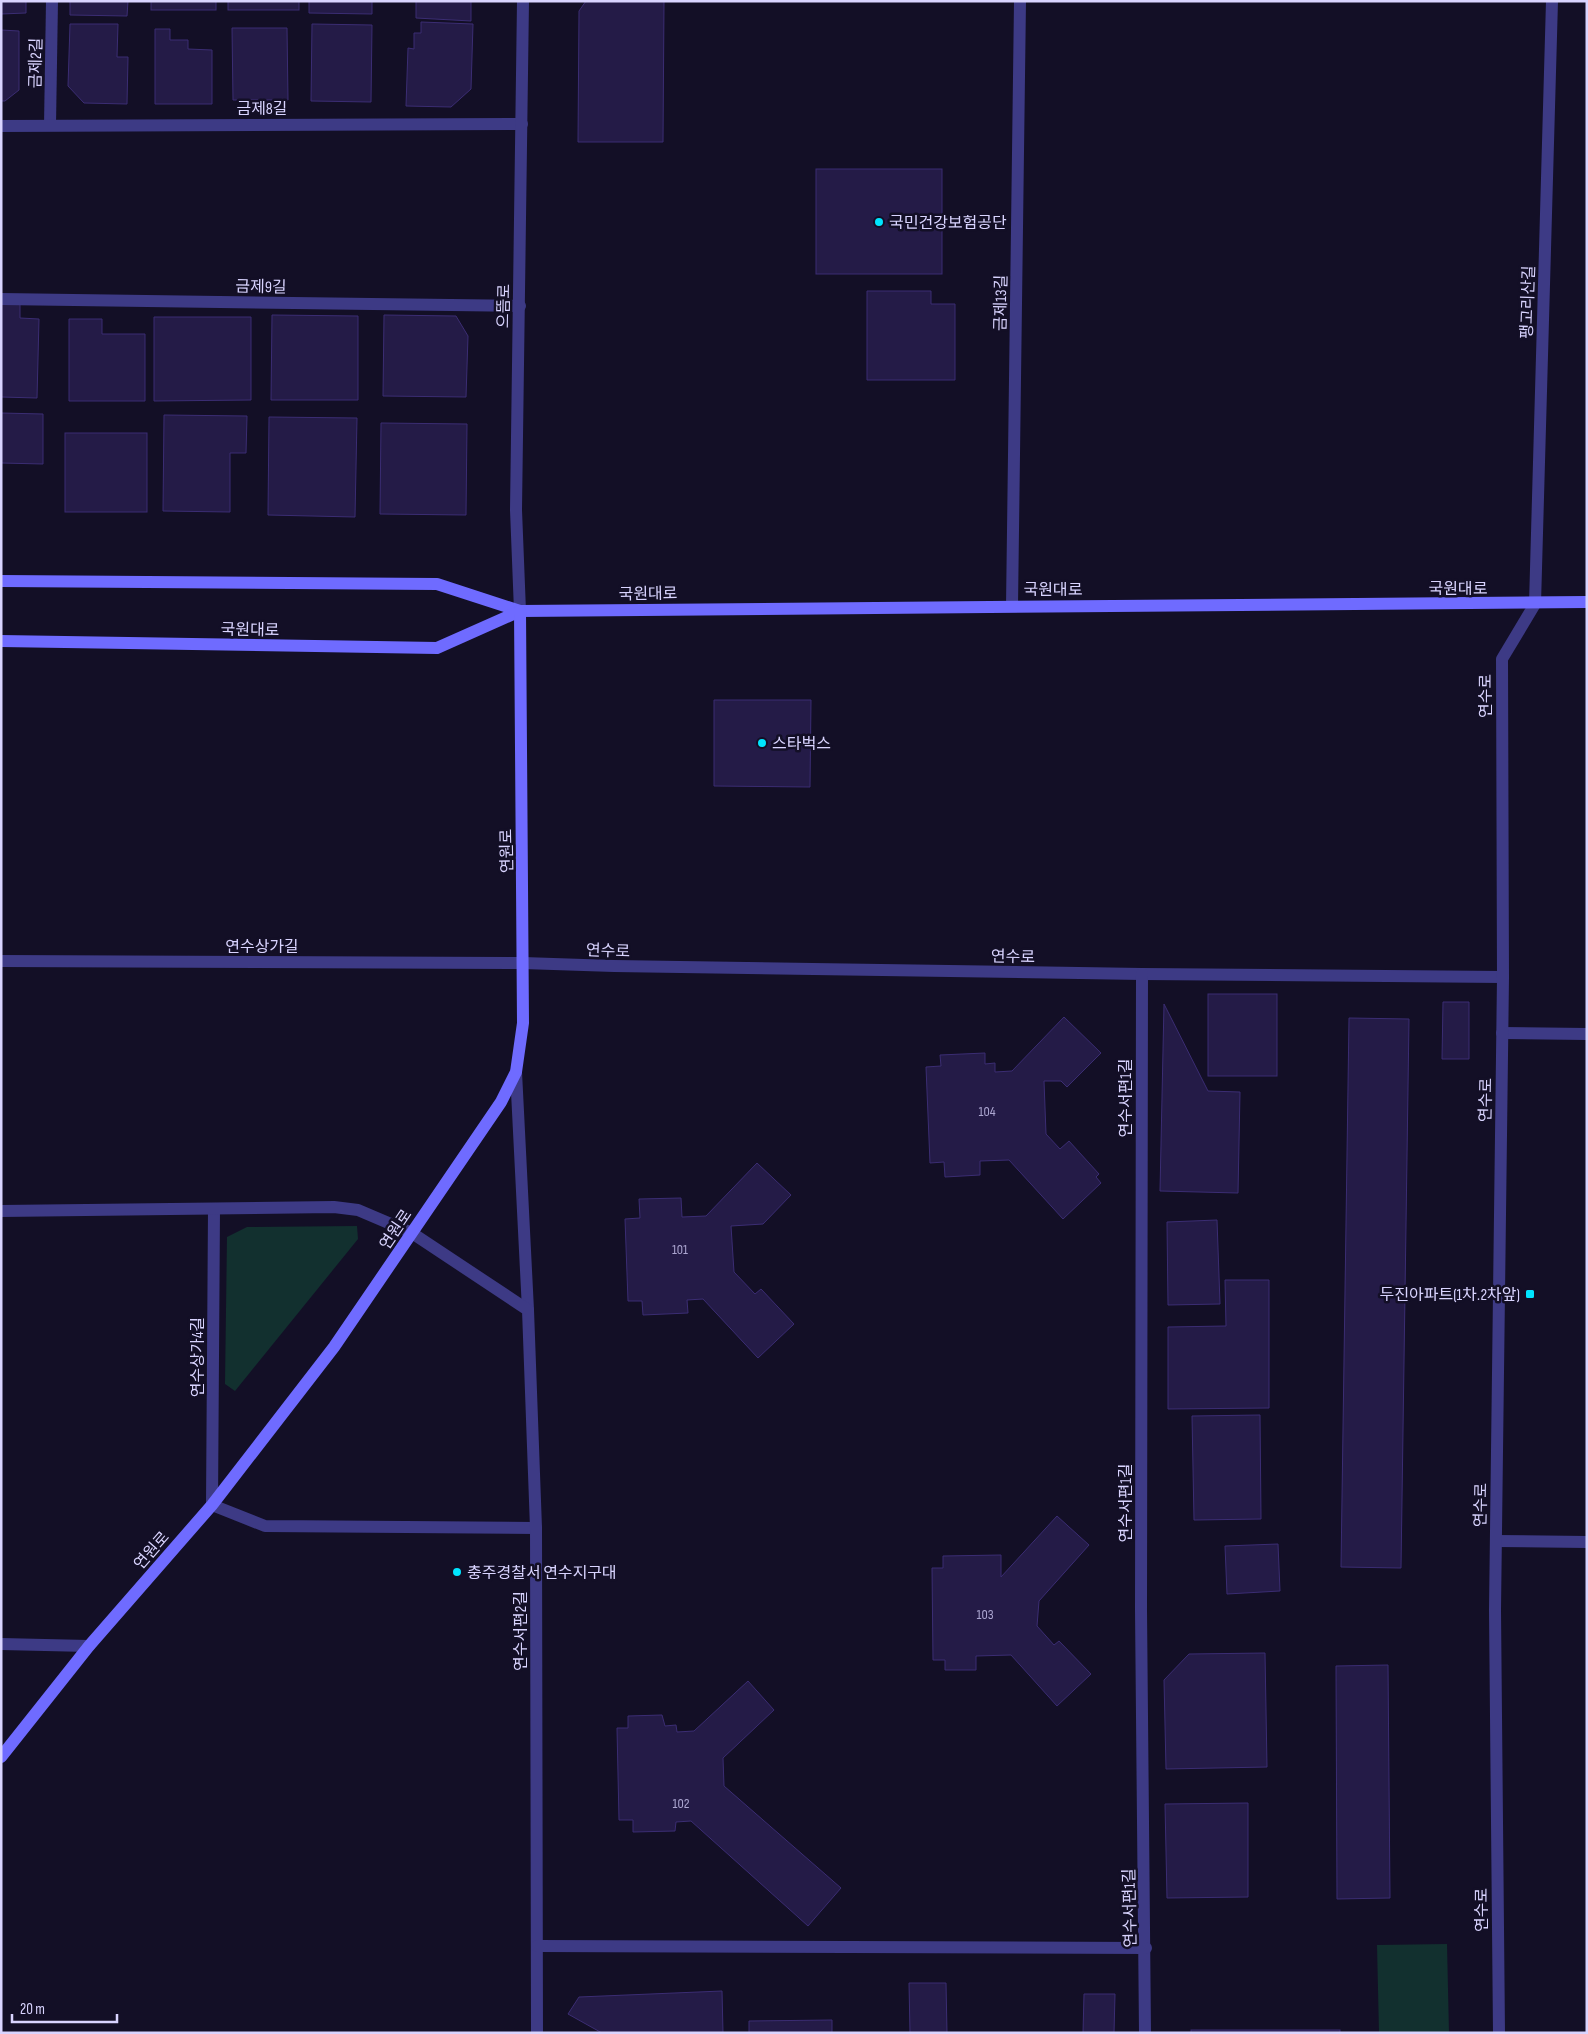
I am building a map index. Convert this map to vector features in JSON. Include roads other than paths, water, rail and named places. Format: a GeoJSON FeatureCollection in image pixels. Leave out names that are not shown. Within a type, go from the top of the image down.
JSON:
{"type":"FeatureCollection","features":[{"type":"Feature","properties":{"kind":"street","name":"금제2길"},"geometry":{"type":"LineString","coordinates":[[50,125],[52,1]]}},
{"type":"Feature","properties":{"kind":"street","name":"으뜸로"},"geometry":{"type":"LineString","coordinates":[[520,611],[516,510],[523,1]]}},
{"type":"Feature","properties":{"kind":"street","name":"금제13길"},"geometry":{"type":"LineString","coordinates":[[1012,606],[1020,1]]}},
{"type":"Feature","properties":{"kind":"street","name":"팽고리산길"},"geometry":{"type":"LineString","coordinates":[[1535,604],[1552,1]]}},
{"type":"Feature","properties":{"kind":"street","name":"금제8길"},"geometry":{"type":"LineString","coordinates":[[1,126],[522,124]]}},
{"type":"Feature","properties":{"kind":"street","name":"금제9길"},"geometry":{"type":"LineString","coordinates":[[1,299],[520,306]]}},
{"type":"Feature","properties":{"kind":"street","name":"국원대로"},"geometry":{"type":"LineString","coordinates":[[1,581],[437,584],[520,611],[1012,606],[1535,604],[1587,602]]}},
{"type":"Feature","properties":{"kind":"street","name":"연수로"},"geometry":{"type":"LineString","coordinates":[[1498,2033],[1495,1620],[1503,977],[1502,659],[1535,604]]}},
{"type":"Feature","properties":{"kind":"street","name":"국원대로"},"geometry":{"type":"LineString","coordinates":[[1,641],[437,648],[520,611]]}},
{"type":"Feature","properties":{"kind":"street","name":"연원로"},"geometry":{"type":"LineString","coordinates":[[1,1756],[89,1646],[212,1504],[334,1346],[501,1102],[516,1072],[523,1023],[520,611]]}},
{"type":"Feature","properties":{"kind":"street","name":"연수상가길"},"geometry":{"type":"LineString","coordinates":[[1,961],[523,963]]}},
{"type":"Feature","properties":{"kind":"street","name":"연수로"},"geometry":{"type":"LineString","coordinates":[[523,963],[1142,974],[1503,977]]}},
{"type":"Feature","properties":{"kind":"street","name":"연수서편1길"},"geometry":{"type":"LineString","coordinates":[[1142,974],[1141,1610],[1146,1948],[1145,2033]]}},
{"type":"Feature","properties":{"kind":"street"},"geometry":{"type":"LineString","coordinates":[[1502,1033],[1587,1034]]}},
{"type":"Feature","properties":{"kind":"street","name":"연수서편2길"},"geometry":{"type":"LineString","coordinates":[[516,1072],[528,1310],[536,1528],[536,2033]]}},
{"type":"Feature","properties":{"kind":"street"},"geometry":{"type":"LineString","coordinates":[[1,1211],[334,1207],[358,1210],[412,1233],[528,1310]]}},
{"type":"Feature","properties":{"kind":"street","name":"연수상가4길"},"geometry":{"type":"LineString","coordinates":[[212,1504],[214,1209]]}},
{"type":"Feature","properties":{"kind":"street"},"geometry":{"type":"LineString","coordinates":[[212,1504],[265,1526],[536,1528]]}},
{"type":"Feature","properties":{"kind":"street"},"geometry":{"type":"LineString","coordinates":[[1496,1541],[1587,1542]]}},
{"type":"Feature","properties":{"kind":"street"},"geometry":{"type":"LineString","coordinates":[[1,1644],[89,1646]]}},
{"type":"Feature","properties":{"kind":"street"},"geometry":{"type":"LineString","coordinates":[[537,1946],[1146,1948]]}},
{"type":"Feature","properties":{"kind":"place","name":"국민건강보험공단"},"geometry":{"type":"Point","coordinates":[879,222]}},
{"type":"Feature","properties":{"kind":"place","name":"스타벅스"},"geometry":{"type":"Point","coordinates":[762,743]}},
{"type":"Feature","properties":{"kind":"place","name":"두진아파트(1차.2차앞)"},"geometry":{"type":"Point","coordinates":[1530,1294]}},
{"type":"Feature","properties":{"kind":"place","name":"충주경찰서 연수지구대"},"geometry":{"type":"Point","coordinates":[457,1572]}}]}
